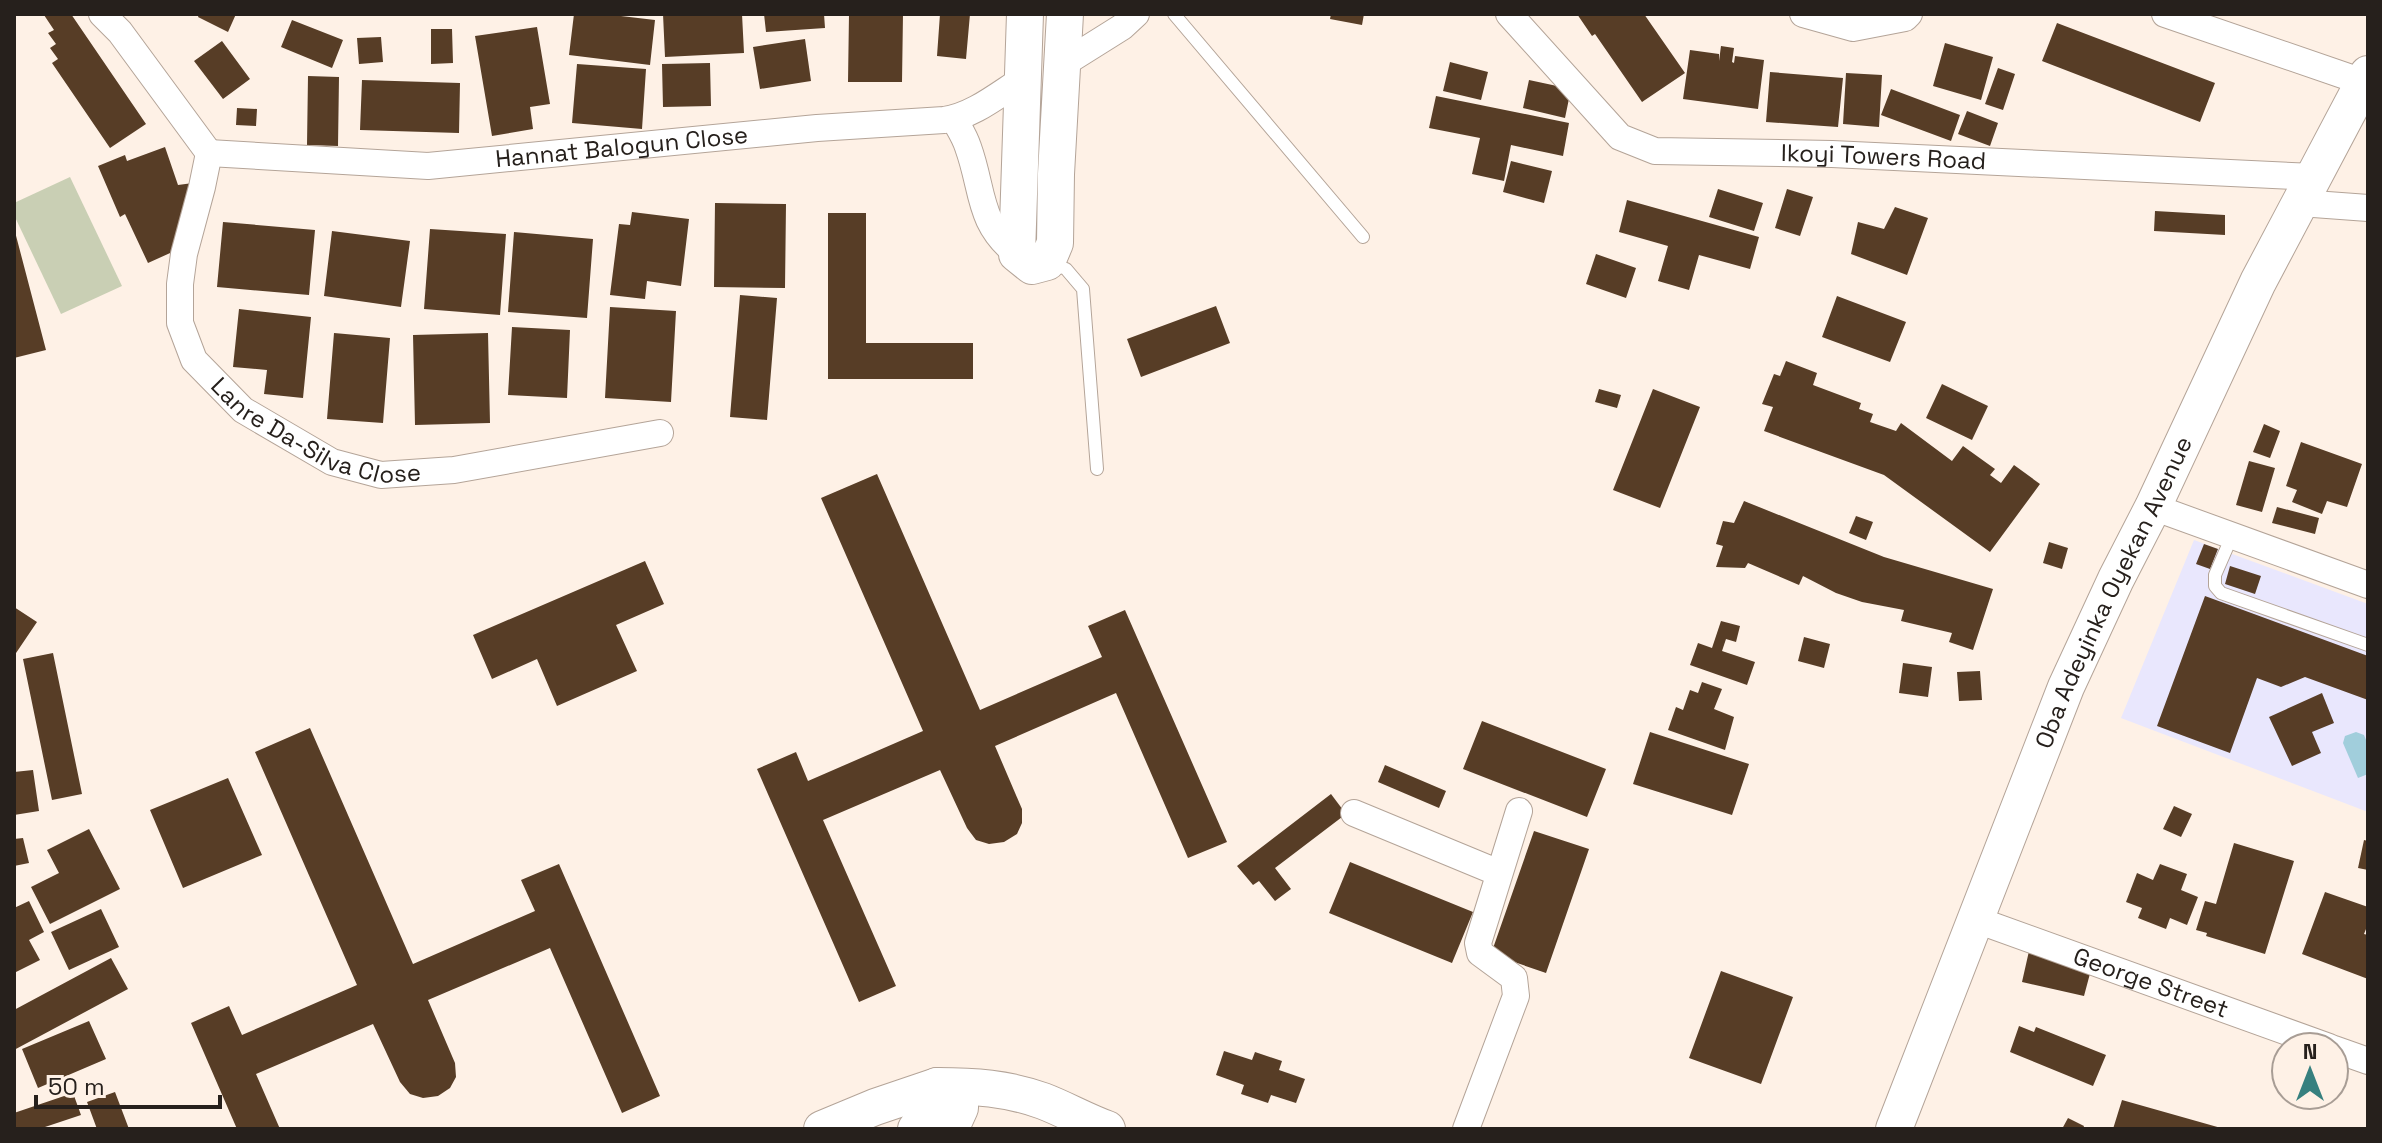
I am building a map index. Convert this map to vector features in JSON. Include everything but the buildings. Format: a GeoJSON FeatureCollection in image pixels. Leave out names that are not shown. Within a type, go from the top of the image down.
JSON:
{"type":"FeatureCollection","features":[{"type":"Feature","properties":{"kind":"main road"},"geometry":{"type":"LineString","coordinates":[[1025,14],[1023,79],[1032,258]]}},
{"type":"Feature","properties":{"kind":"main road"},"geometry":{"type":"LineString","coordinates":[[1032,258],[1055,243],[1065,14]]}},
{"type":"Feature","properties":{"kind":"main road","name":"Oba Adeyinka Oyekan Avenue"},"geometry":{"type":"LineString","coordinates":[[1894,1129],[2066,687],[2258,282],[2366,78]]}},
{"type":"Feature","properties":{"kind":"main road"},"geometry":{"type":"LineString","coordinates":[[937,1086],[960,1095],[960,1108],[955,1119]]}},
{"type":"Feature","properties":{"kind":"main road"},"geometry":{"type":"LineString","coordinates":[[822,1129],[937,1086],[989,1087],[1017,1093],[1046,1102],[1092,1124]]}},
{"type":"Feature","properties":{"kind":"main road"},"geometry":{"type":"LineString","coordinates":[[916,1129],[955,1119],[1004,1113],[1092,1124]]}},
{"type":"Feature","properties":{"kind":"street"},"geometry":{"type":"LineString","coordinates":[[102,14],[120,32],[209,153]]}},
{"type":"Feature","properties":{"kind":"street"},"geometry":{"type":"LineString","coordinates":[[1063,64],[1122,27],[1136,14]]}},
{"type":"Feature","properties":{"kind":"street","name":"Ikoyi Towers Road"},"geometry":{"type":"LineString","coordinates":[[1509,14],[1620,137],[1655,151],[1832,154],[2307,190],[2368,208]]}},
{"type":"Feature","properties":{"kind":"street"},"geometry":{"type":"LineString","coordinates":[[1803,14],[1853,28],[1905,18],[1909,14]]}},
{"type":"Feature","properties":{"kind":"street"},"geometry":{"type":"LineString","coordinates":[[2165,14],[2366,78]]}},
{"type":"Feature","properties":{"kind":"street","name":"Hannat Balogun Close"},"geometry":{"type":"LineString","coordinates":[[209,153],[428,166],[817,128],[954,119],[1023,79]]}},
{"type":"Feature","properties":{"kind":"street"},"geometry":{"type":"LineString","coordinates":[[954,119],[968,147],[987,217],[999,240],[1032,258]]}},
{"type":"Feature","properties":{"kind":"street","name":"Lanre Da-Silva Close"},"geometry":{"type":"LineString","coordinates":[[209,153],[184,254],[180,323],[194,360],[243,410],[332,462],[381,475],[454,470],[660,433]]}},
{"type":"Feature","properties":{"kind":"street"},"geometry":{"type":"LineString","coordinates":[[2153,507],[2368,585]]}},
{"type":"Feature","properties":{"kind":"street"},"geometry":{"type":"LineString","coordinates":[[1466,1129],[1516,996],[1514,978],[1480,953],[1478,943],[1519,811]]}},
{"type":"Feature","properties":{"kind":"street"},"geometry":{"type":"LineString","coordinates":[[1354,813],[1499,873]]}},
{"type":"Feature","properties":{"kind":"street","name":"George Street"},"geometry":{"type":"LineString","coordinates":[[1974,919],[2285,1031]]}},
{"type":"Feature","properties":{"kind":"lane"},"geometry":{"type":"LineString","coordinates":[[1174,14],[1363,237]]}},
{"type":"Feature","properties":{"kind":"lane"},"geometry":{"type":"LineString","coordinates":[[1032,258],[1066,269],[1083,289],[1097,469]]}},
{"type":"Feature","properties":{"kind":"lane"},"geometry":{"type":"LineString","coordinates":[[2232,536],[2215,575],[2215,586],[2221,593],[2368,645]]}},
{"type":"Feature","properties":{"kind":"shaded area"},"geometry":{"type":"Polygon","coordinates":[[[2194,540],[2368,604],[2368,812],[2121,718],[2194,540]]]}},
{"type":"Feature","properties":{"kind":"shaded area"},"geometry":{"type":"Polygon","coordinates":[[[2356,732],[2364,735],[2368,745],[2368,774],[2358,778],[2343,743],[2345,736],[2356,732]]]}},
{"type":"Feature","properties":{"kind":"green space"},"geometry":{"type":"Polygon","coordinates":[[[70,177],[122,286],[61,314],[14,215],[14,203],[70,177]]]}}]}
